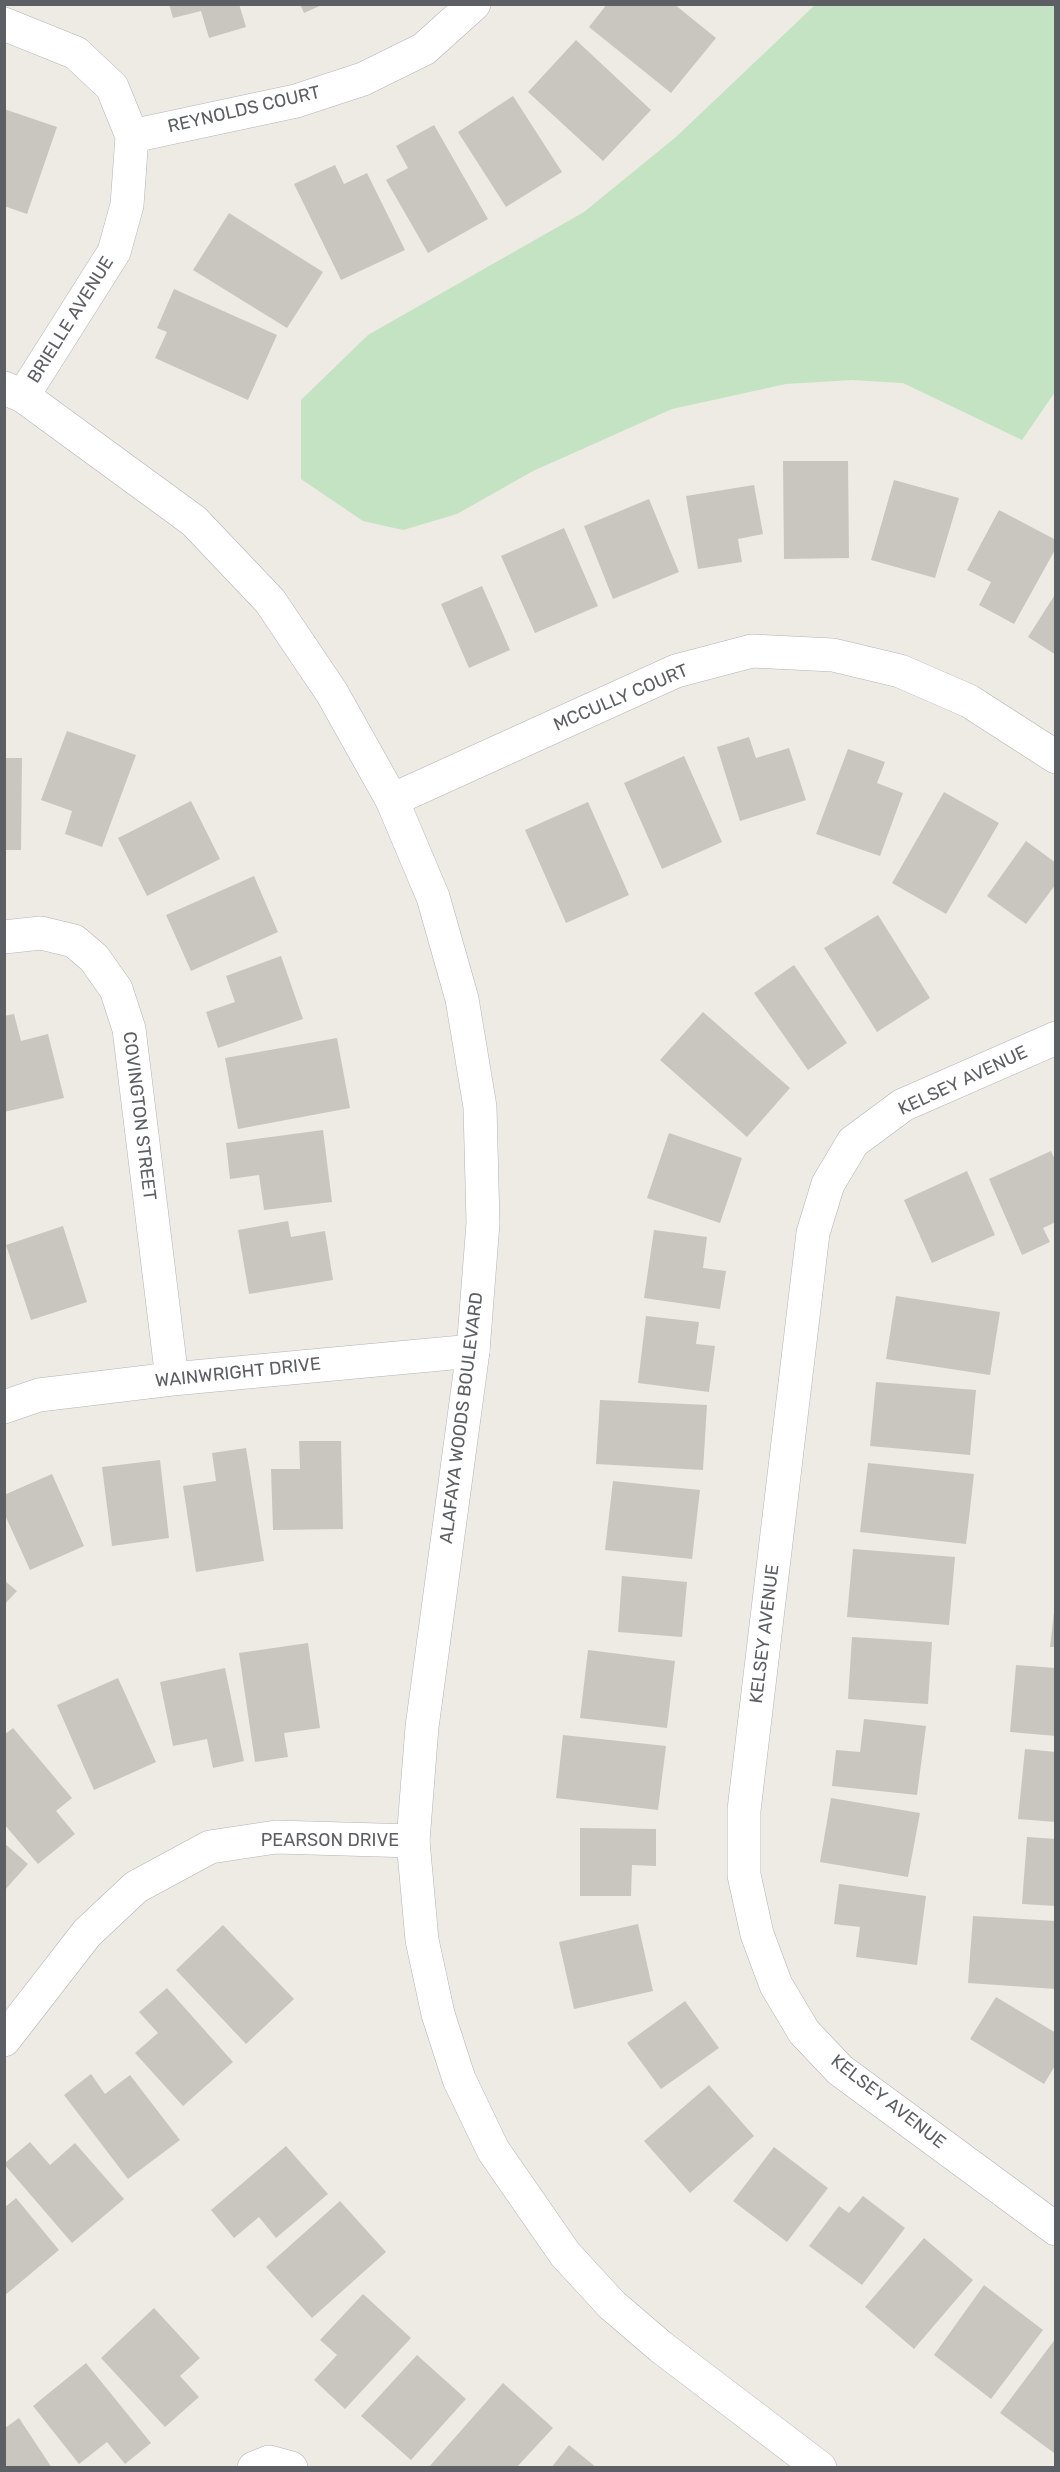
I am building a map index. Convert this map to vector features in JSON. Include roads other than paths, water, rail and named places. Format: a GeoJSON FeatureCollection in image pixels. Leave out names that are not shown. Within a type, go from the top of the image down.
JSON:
{"type":"FeatureCollection","features":[{"type":"Feature","properties":{"kind":"street","name":"REYNOLDS COURT"},"geometry":{"type":"LineString","coordinates":[[132,136],[296,101],[363,79],[424,49],[474,4]]}},
{"type":"Feature","properties":{"kind":"street","name":"BRIELLE AVENUE"},"geometry":{"type":"LineString","coordinates":[[4,24],[76,53],[112,87],[132,136],[127,206],[114,252],[14,392]]}},
{"type":"Feature","properties":{"kind":"street","name":"ALAFAYA WOODS BOULEVARD"},"geometry":{"type":"LineString","coordinates":[[14,392],[194,521],[270,601],[332,693],[392,800],[433,897],[462,999],[480,1107],[483,1223],[473,1351],[422,1727],[413,1841],[422,1940],[438,2014],[459,2079],[493,2150],[565,2254],[612,2305],[661,2347],[820,2468]]}},
{"type":"Feature","properties":{"kind":"street","name":"MCCULLY COURT"},"geometry":{"type":"LineString","coordinates":[[392,800],[676,671],[752,651],[833,655],[900,671],[969,701],[1056,757]]}},
{"type":"Feature","properties":{"kind":"street","name":"COVINGTON STREET"},"geometry":{"type":"LineString","coordinates":[[4,938],[41,933],[74,941],[94,958],[116,989],[129,1029],[172,1379]]}},
{"type":"Feature","properties":{"kind":"street","name":"KELSEY AVENUE"},"geometry":{"type":"LineString","coordinates":[[1050,2214],[840,2070],[804,2032],[776,1985],[757,1934],[744,1875],[744,1810],[813,1233],[828,1184],[853,1142],[903,1105],[1056,1038]]}},
{"type":"Feature","properties":{"kind":"street","name":"WAINWRIGHT DRIVE"},"geometry":{"type":"LineString","coordinates":[[4,1407],[39,1395],[172,1379],[473,1351]]}},
{"type":"Feature","properties":{"kind":"street","name":"PEARSON DRIVE"},"geometry":{"type":"LineString","coordinates":[[4,2040],[87,1933],[136,1887],[210,1847],[276,1837],[413,1841]]}},
{"type":"Feature","properties":{"kind":"street"},"geometry":{"type":"LineString","coordinates":[[254,2468],[269,2462],[291,2468]]}}]}
